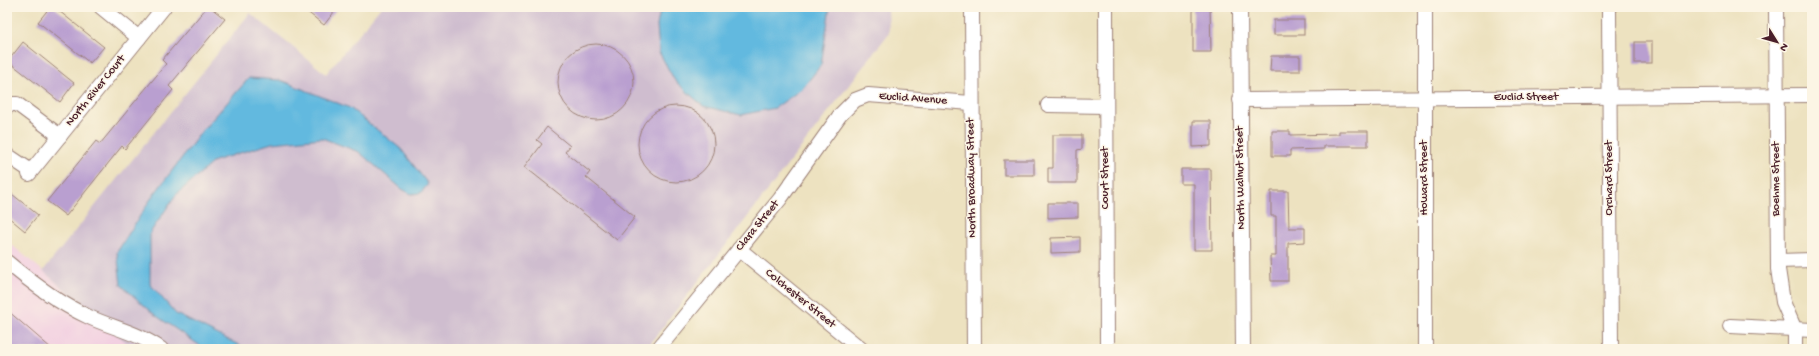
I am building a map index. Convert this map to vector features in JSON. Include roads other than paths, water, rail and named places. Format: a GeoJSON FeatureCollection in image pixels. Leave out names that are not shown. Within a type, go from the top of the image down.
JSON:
{"type":"FeatureCollection","features":[{"type":"Feature","properties":{"kind":"street"},"geometry":{"type":"LineString","coordinates":[[101,7],[139,38]]}},
{"type":"Feature","properties":{"kind":"street","name":"North Broadway Street"},"geometry":{"type":"LineString","coordinates":[[972,7],[971,103],[974,349]]}},
{"type":"Feature","properties":{"kind":"street","name":"Court Street"},"geometry":{"type":"LineString","coordinates":[[1106,7],[1107,349]]}},
{"type":"Feature","properties":{"kind":"street","name":"North Walnut Street"},"geometry":{"type":"LineString","coordinates":[[1240,7],[1243,349]]}},
{"type":"Feature","properties":{"kind":"street","name":"Howard Street"},"geometry":{"type":"LineString","coordinates":[[1424,7],[1425,349]]}},
{"type":"Feature","properties":{"kind":"street","name":"Orchard Street"},"geometry":{"type":"LineString","coordinates":[[1609,7],[1611,349]]}},
{"type":"Feature","properties":{"kind":"street","name":"Boehme Street"},"geometry":{"type":"LineString","coordinates":[[1776,7],[1778,261],[1780,290],[1783,302],[1795,330],[1795,349]]}},
{"type":"Feature","properties":{"kind":"street","name":"North River Court"},"geometry":{"type":"LineString","coordinates":[[7,155],[30,173],[139,38],[157,9]]}},
{"type":"Feature","properties":{"kind":"street","name":"Euclid Avenue"},"geometry":{"type":"LineString","coordinates":[[855,100],[868,95],[971,103]]}},
{"type":"Feature","properties":{"kind":"street","name":"Euclid Street"},"geometry":{"type":"LineString","coordinates":[[1240,100],[1610,98],[1812,95]]}},
{"type":"Feature","properties":{"kind":"street","name":"Clara Street"},"geometry":{"type":"LineString","coordinates":[[658,349],[780,199],[840,115],[855,100]]}},
{"type":"Feature","properties":{"kind":"street"},"geometry":{"type":"LineString","coordinates":[[7,107],[11,104],[17,104],[60,136]]}},
{"type":"Feature","properties":{"kind":"street"},"geometry":{"type":"LineString","coordinates":[[1048,105],[1106,106]]}},
{"type":"Feature","properties":{"kind":"street","name":"Colchester Street"},"geometry":{"type":"LineString","coordinates":[[739,249],[861,349]]}},
{"type":"Feature","properties":{"kind":"street"},"geometry":{"type":"LineString","coordinates":[[1778,261],[1812,260]]}},
{"type":"Feature","properties":{"kind":"street"},"geometry":{"type":"LineString","coordinates":[[7,262],[38,288],[73,310],[125,330],[149,341],[161,349]]}},
{"type":"Feature","properties":{"kind":"street"},"geometry":{"type":"LineString","coordinates":[[1730,326],[1812,330]]}},
{"type":"Feature","properties":{"kind":"water"},"geometry":{"type":"Polygon","coordinates":[[[661,7],[830,7],[821,65],[803,88],[775,108],[741,115],[703,106],[675,81],[659,52],[657,25],[661,7]]]}},
{"type":"Feature","properties":{"kind":"water"},"geometry":{"type":"Polygon","coordinates":[[[249,78],[280,80],[350,108],[401,149],[428,184],[421,193],[411,194],[402,189],[359,152],[322,138],[272,143],[214,161],[175,196],[150,233],[150,284],[176,314],[247,349],[205,349],[155,315],[121,285],[117,252],[152,197],[202,131],[249,78]]]}}]}
